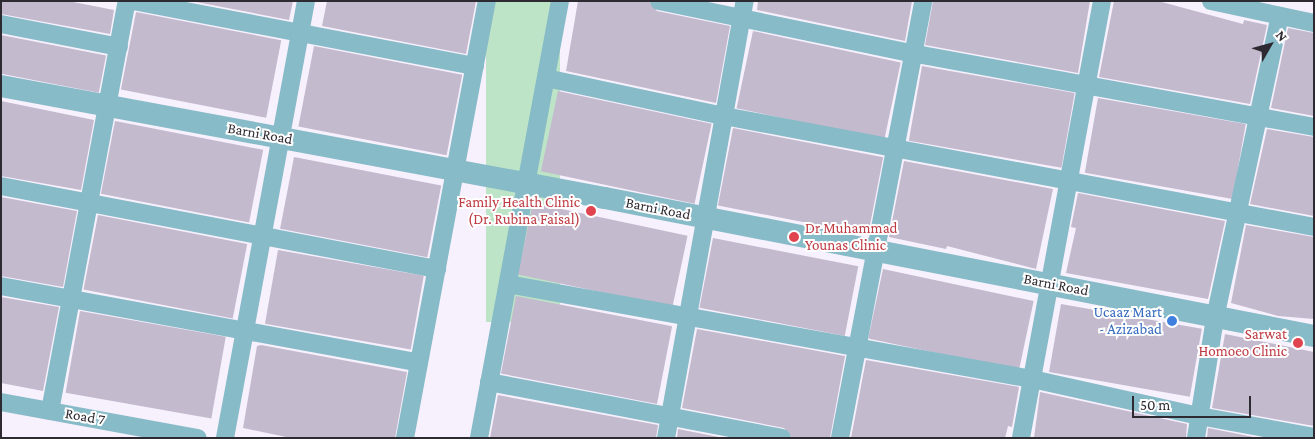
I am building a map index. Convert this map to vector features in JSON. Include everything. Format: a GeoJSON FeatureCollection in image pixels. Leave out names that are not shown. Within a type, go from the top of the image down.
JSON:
{"type":"FeatureCollection","features":[{"type":"Feature","properties":{"kind":"street"},"geometry":{"type":"LineString","coordinates":[[50,411],[127,1]]}},
{"type":"Feature","properties":{"kind":"street"},"geometry":{"type":"LineString","coordinates":[[133,1],[475,66]]}},
{"type":"Feature","properties":{"kind":"street"},"geometry":{"type":"LineString","coordinates":[[225,438],[306,1]]}},
{"type":"Feature","properties":{"kind":"street"},"geometry":{"type":"LineString","coordinates":[[405,438],[487,1]]}},
{"type":"Feature","properties":{"kind":"street"},"geometry":{"type":"LineString","coordinates":[[479,438],[560,1]]}},
{"type":"Feature","properties":{"kind":"street"},"geometry":{"type":"LineString","coordinates":[[659,1],[911,53],[1314,126]]}},
{"type":"Feature","properties":{"kind":"street"},"geometry":{"type":"LineString","coordinates":[[666,438],[745,1]]}},
{"type":"Feature","properties":{"kind":"street"},"geometry":{"type":"LineString","coordinates":[[840,438],[911,53],[923,1]]}},
{"type":"Feature","properties":{"kind":"street"},"geometry":{"type":"LineString","coordinates":[[1022,438],[1102,1]]}},
{"type":"Feature","properties":{"kind":"street"},"geometry":{"type":"LineString","coordinates":[[1210,1],[1314,23]]}},
{"type":"Feature","properties":{"kind":"street"},"geometry":{"type":"LineString","coordinates":[[1196,438],[1215,318],[1280,16]]}},
{"type":"Feature","properties":{"kind":"street"},"geometry":{"type":"LineString","coordinates":[[1,24],[118,46]]}},
{"type":"Feature","properties":{"kind":"street"},"geometry":{"type":"LineString","coordinates":[[546,78],[724,116],[1069,179],[1314,227]]}},
{"type":"Feature","properties":{"kind":"street","name":"Barni Road"},"geometry":{"type":"LineString","coordinates":[[1,86],[526,183],[874,251],[1050,283],[1215,318],[1314,336]]}},
{"type":"Feature","properties":{"kind":"street"},"geometry":{"type":"LineString","coordinates":[[1,186],[437,269]]}},
{"type":"Feature","properties":{"kind":"street"},"geometry":{"type":"LineString","coordinates":[[508,284],[688,315],[1032,379],[1199,416],[1314,437]]}},
{"type":"Feature","properties":{"kind":"street"},"geometry":{"type":"LineString","coordinates":[[1,286],[72,298],[244,334],[419,364]]}},
{"type":"Feature","properties":{"kind":"street"},"geometry":{"type":"LineString","coordinates":[[489,382],[782,438]]}},
{"type":"Feature","properties":{"kind":"street","name":"Road 7"},"geometry":{"type":"LineString","coordinates":[[1,402],[198,438]]}},
{"type":"Feature","properties":{"kind":"green space"},"geometry":{"type":"Polygon","coordinates":[[[486,1],[560,1],[560,322],[486,322],[486,1]]]}},
{"type":"Feature","properties":{"kind":"building"},"geometry":{"type":"Polygon","coordinates":[[[1,1],[68,1],[114,10],[110,34],[1,14],[1,1]]]}},
{"type":"Feature","properties":{"kind":"building"},"geometry":{"type":"Polygon","coordinates":[[[191,1],[293,1],[289,20],[191,1]]]}},
{"type":"Feature","properties":{"kind":"building"},"geometry":{"type":"Polygon","coordinates":[[[327,1],[476,1],[466,54],[322,26],[327,1]]]}},
{"type":"Feature","properties":{"kind":"building"},"geometry":{"type":"Polygon","coordinates":[[[578,1],[649,1],[657,11],[730,26],[716,103],[566,71],[578,1]]]}},
{"type":"Feature","properties":{"kind":"building"},"geometry":{"type":"Polygon","coordinates":[[[758,1],[912,1],[905,41],[757,10],[758,1]]]}},
{"type":"Feature","properties":{"kind":"building"},"geometry":{"type":"Polygon","coordinates":[[[933,1],[1090,1],[1078,73],[925,45],[933,1]]]}},
{"type":"Feature","properties":{"kind":"building"},"geometry":{"type":"Polygon","coordinates":[[[1114,1],[1158,1],[1243,24],[1244,20],[1267,25],[1250,104],[1099,77],[1114,1]]]}},
{"type":"Feature","properties":{"kind":"building"},"geometry":{"type":"Polygon","coordinates":[[[136,12],[281,40],[266,118],[121,90],[136,12]]]}},
{"type":"Feature","properties":{"kind":"building"},"geometry":{"type":"Polygon","coordinates":[[[1288,28],[1314,33],[1314,116],[1271,108],[1288,28]]]}},
{"type":"Feature","properties":{"kind":"building"},"geometry":{"type":"Polygon","coordinates":[[[753,31],[901,62],[884,140],[737,108],[753,31]]]}},
{"type":"Feature","properties":{"kind":"building"},"geometry":{"type":"Polygon","coordinates":[[[1,35],[106,55],[99,93],[1,74],[1,35]]]}},
{"type":"Feature","properties":{"kind":"building"},"geometry":{"type":"Polygon","coordinates":[[[314,46],[462,75],[447,155],[298,126],[314,46]]]}},
{"type":"Feature","properties":{"kind":"building"},"geometry":{"type":"Polygon","coordinates":[[[922,66],[1075,93],[1061,168],[909,141],[922,66]]]}},
{"type":"Feature","properties":{"kind":"building"},"geometry":{"type":"Polygon","coordinates":[[[558,91],[712,124],[695,204],[541,171],[558,91]]]}},
{"type":"Feature","properties":{"kind":"building"},"geometry":{"type":"Polygon","coordinates":[[[1098,98],[1246,124],[1233,199],[1085,173],[1098,98]]]}},
{"type":"Feature","properties":{"kind":"building"},"geometry":{"type":"Polygon","coordinates":[[[1,101],[94,120],[81,190],[1,176],[1,101]]]}},
{"type":"Feature","properties":{"kind":"building"},"geometry":{"type":"Polygon","coordinates":[[[115,121],[263,150],[249,222],[101,194],[115,121]]]}},
{"type":"Feature","properties":{"kind":"building"},"geometry":{"type":"Polygon","coordinates":[[[733,128],[883,157],[868,235],[718,206],[733,128]]]}},
{"type":"Feature","properties":{"kind":"building"},"geometry":{"type":"Polygon","coordinates":[[[1267,129],[1314,137],[1314,216],[1250,204],[1267,129]]]}},
{"type":"Feature","properties":{"kind":"building"},"geometry":{"type":"Polygon","coordinates":[[[294,157],[441,186],[427,257],[280,229],[294,157]]]}},
{"type":"Feature","properties":{"kind":"building"},"geometry":{"type":"Polygon","coordinates":[[[904,161],[1053,189],[1036,269],[947,246],[946,249],[889,237],[904,161]]]}},
{"type":"Feature","properties":{"kind":"building"},"geometry":{"type":"Polygon","coordinates":[[[1078,193],[1225,221],[1208,299],[1066,273],[1076,228],[1071,227],[1078,193]]]}},
{"type":"Feature","properties":{"kind":"building"},"geometry":{"type":"Polygon","coordinates":[[[1,197],[77,211],[63,287],[1,276],[1,197]]]}},
{"type":"Feature","properties":{"kind":"building"},"geometry":{"type":"Polygon","coordinates":[[[533,203],[688,236],[672,307],[518,274],[533,203]]]}},
{"type":"Feature","properties":{"kind":"building"},"geometry":{"type":"Polygon","coordinates":[[[98,215],[247,244],[233,319],[83,290],[98,215]]]}},
{"type":"Feature","properties":{"kind":"building"},"geometry":{"type":"Polygon","coordinates":[[[1246,225],[1314,237],[1314,319],[1278,316],[1231,303],[1246,225]]]}},
{"type":"Feature","properties":{"kind":"building"},"geometry":{"type":"Polygon","coordinates":[[[713,238],[858,266],[845,336],[699,308],[713,238]]]}},
{"type":"Feature","properties":{"kind":"building"},"geometry":{"type":"Polygon","coordinates":[[[278,250],[424,276],[411,350],[265,324],[278,250]]]}},
{"type":"Feature","properties":{"kind":"building"},"geometry":{"type":"Polygon","coordinates":[[[883,269],[1034,301],[1019,370],[868,338],[883,269]]]}},
{"type":"Feature","properties":{"kind":"building"},"geometry":{"type":"Polygon","coordinates":[[[516,296],[672,326],[657,404],[501,374],[516,296]]]}},
{"type":"Feature","properties":{"kind":"building"},"geometry":{"type":"Polygon","coordinates":[[[1,297],[59,307],[43,391],[1,383],[1,297]]]}},
{"type":"Feature","properties":{"kind":"building"},"geometry":{"type":"Polygon","coordinates":[[[1061,304],[1202,329],[1190,397],[1049,372],[1061,304]]]}},
{"type":"Feature","properties":{"kind":"building"},"geometry":{"type":"Polygon","coordinates":[[[80,311],[226,337],[211,418],[66,393],[80,311]]]}},
{"type":"Feature","properties":{"kind":"building"},"geometry":{"type":"Polygon","coordinates":[[[697,329],[845,356],[830,438],[792,438],[784,428],[682,408],[697,329]]]}},
{"type":"Feature","properties":{"kind":"building"},"geometry":{"type":"Polygon","coordinates":[[[1225,334],[1314,352],[1314,426],[1212,408],[1225,334]]]}},
{"type":"Feature","properties":{"kind":"building"},"geometry":{"type":"Polygon","coordinates":[[[261,345],[407,372],[395,438],[291,438],[243,428],[257,346],[261,345]]]}},
{"type":"Feature","properties":{"kind":"building"},"geometry":{"type":"Polygon","coordinates":[[[866,360],[1019,387],[1012,427],[1008,426],[1005,438],[851,438],[866,360]]]}},
{"type":"Feature","properties":{"kind":"building"},"geometry":{"type":"Polygon","coordinates":[[[1040,392],[1187,424],[1186,438],[1034,438],[1040,392]]]}},
{"type":"Feature","properties":{"kind":"building"},"geometry":{"type":"Polygon","coordinates":[[[498,395],[658,425],[656,438],[490,438],[498,395]]]}},
{"type":"Feature","properties":{"kind":"building"},"geometry":{"type":"Polygon","coordinates":[[[1208,428],[1259,438],[1207,438],[1208,428]]]}},
{"type":"Feature","properties":{"kind":"building"},"geometry":{"type":"Polygon","coordinates":[[[678,429],[724,438],[677,438],[678,429]]]}},
{"type":"Feature","properties":{"kind":"place","name":"Family Health Clinic (Dr. Rubina Faisal)"},"geometry":{"type":"Point","coordinates":[591,211]}},
{"type":"Feature","properties":{"kind":"place","name":"Dr Muhammad Younas Clinic"},"geometry":{"type":"Point","coordinates":[794,237]}},
{"type":"Feature","properties":{"kind":"place","name":"Ucaaz Mart - Azizabad"},"geometry":{"type":"Point","coordinates":[1172,321]}},
{"type":"Feature","properties":{"kind":"place","name":"Sarwat Homoeo Clinic"},"geometry":{"type":"Point","coordinates":[1298,343]}}]}
